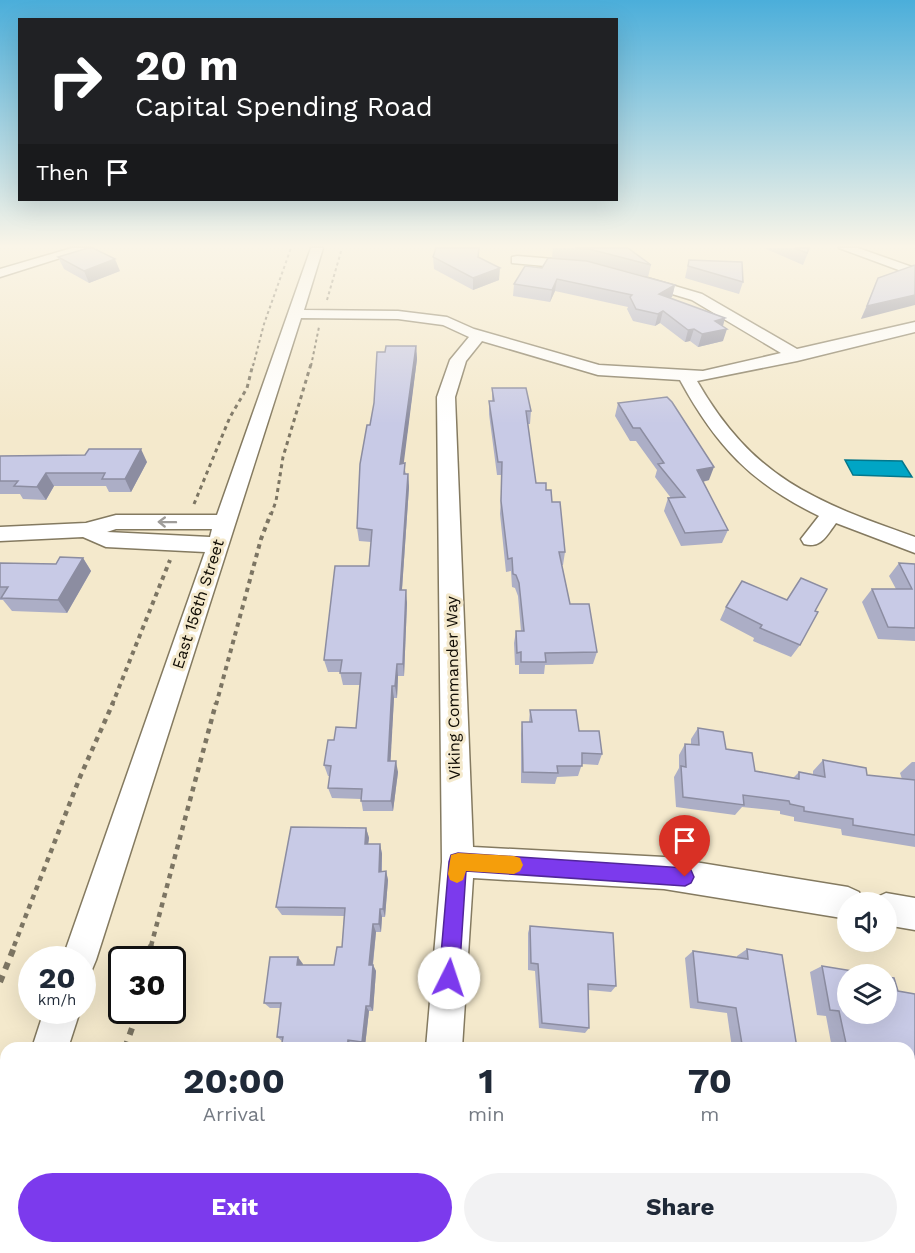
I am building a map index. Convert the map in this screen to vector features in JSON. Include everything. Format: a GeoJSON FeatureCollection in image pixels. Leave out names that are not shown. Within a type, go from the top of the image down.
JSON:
{"type":"FeatureCollection","features":[{"type":"Feature","properties":{"kind":"street","name":"East 156th Street"},"geometry":{"type":"LineString","coordinates":[[84,946],[298,306]]}},
{"type":"Feature","properties":{"kind":"street"},"geometry":{"type":"LineString","coordinates":[[713,306],[797,356]]}},
{"type":"Feature","properties":{"kind":"street"},"geometry":{"type":"LineString","coordinates":[[293,320],[320,320],[449,334],[474,334],[598,370],[686,376],[703,376],[797,356],[915,327]]}},
{"type":"Feature","properties":{"kind":"street","name":"Viking Commander Way"},"geometry":{"type":"LineString","coordinates":[[444,1042],[458,862],[446,397],[458,360],[474,334]]}},
{"type":"Feature","properties":{"kind":"street"},"geometry":{"type":"LineString","coordinates":[[686,376],[714,425],[755,469],[788,493],[832,514],[915,545]]}},
{"type":"Feature","properties":{"kind":"street"},"geometry":{"type":"LineString","coordinates":[[812,539],[832,514]]}},
{"type":"Feature","properties":{"kind":"street"},"geometry":{"type":"LineString","coordinates":[[0,534],[86,530],[116,522],[225,522]]}},
{"type":"Feature","properties":{"kind":"street"},"geometry":{"type":"LineString","coordinates":[[86,530],[106,540],[218,545]]}},
{"type":"Feature","properties":{"kind":"street"},"geometry":{"type":"LineString","coordinates":[[458,862],[664,873],[837,901]]}},
{"type":"Feature","properties":{"kind":"street"},"geometry":{"type":"LineString","coordinates":[[897,911],[915,914]]}},
{"type":"Feature","properties":{"kind":"street"},"geometry":{"type":"LineString","coordinates":[[52,1042],[58,1024]]}},
{"type":"Feature","properties":{"kind":"path"},"geometry":{"type":"LineString","coordinates":[[187,523],[230,417],[247,388],[271,306]]}},
{"type":"Feature","properties":{"kind":"path"},"geometry":{"type":"LineString","coordinates":[[151,946],[261,539],[276,501],[284,457],[315,351],[324,306]]}},
{"type":"Feature","properties":{"kind":"path"},"geometry":{"type":"LineString","coordinates":[[0,982],[80,777],[106,721],[176,543]]}},
{"type":"Feature","properties":{"kind":"path"},"geometry":{"type":"LineString","coordinates":[[127,1042],[133,1024]]}},
{"type":"Feature","properties":{"kind":"water"},"geometry":{"type":"Polygon","coordinates":[[[845,460],[902,461],[912,477],[853,475],[845,460]]]}},
{"type":"Feature","properties":{"kind":"building"},"geometry":{"type":"Polygon","coordinates":[[[635,306],[693,306],[725,318],[715,321],[727,329],[702,334],[694,329],[688,330],[663,311],[658,314],[636,309],[635,306]]]}},
{"type":"Feature","properties":{"kind":"building"},"geometry":{"type":"Polygon","coordinates":[[[386,346],[416,346],[400,464],[405,463],[404,474],[408,474],[400,590],[406,590],[403,664],[397,664],[395,686],[392,686],[388,761],[396,761],[391,801],[361,801],[362,789],[328,788],[331,766],[324,765],[328,740],[334,740],[336,727],[356,728],[361,673],[340,673],[342,660],[324,660],[335,566],[369,566],[372,530],[357,528],[360,464],[367,425],[370,425],[374,403],[377,352],[385,352],[386,346]]]}},
{"type":"Feature","properties":{"kind":"building"},"geometry":{"type":"Polygon","coordinates":[[[492,388],[526,388],[531,411],[526,411],[536,483],[546,483],[546,490],[551,490],[552,502],[560,502],[565,552],[559,552],[570,604],[589,604],[597,652],[545,653],[546,662],[521,662],[521,652],[517,653],[516,631],[524,631],[519,583],[516,575],[513,574],[512,558],[508,559],[501,501],[502,462],[498,462],[489,401],[494,401],[492,388]]]}},
{"type":"Feature","properties":{"kind":"building"},"geometry":{"type":"Polygon","coordinates":[[[667,397],[714,467],[697,470],[728,530],[685,533],[668,498],[685,497],[658,464],[664,463],[640,428],[633,428],[618,403],[667,397]]]}},
{"type":"Feature","properties":{"kind":"building"},"geometry":{"type":"Polygon","coordinates":[[[89,449],[141,449],[125,479],[102,479],[105,473],[46,473],[37,487],[14,486],[18,481],[0,481],[0,456],[85,455],[89,449]]]}},
{"type":"Feature","properties":{"kind":"building"},"geometry":{"type":"Polygon","coordinates":[[[60,557],[83,558],[58,600],[1,598],[8,587],[0,587],[0,563],[56,564],[60,557]]]}},
{"type":"Feature","properties":{"kind":"building"},"geometry":{"type":"Polygon","coordinates":[[[899,563],[915,564],[915,628],[888,627],[872,589],[912,589],[899,563]]]}},
{"type":"Feature","properties":{"kind":"building"},"geometry":{"type":"Polygon","coordinates":[[[801,578],[827,589],[815,611],[818,612],[800,645],[760,628],[762,625],[726,607],[742,581],[787,600],[801,578]]]}},
{"type":"Feature","properties":{"kind":"building"},"geometry":{"type":"Polygon","coordinates":[[[530,710],[576,710],[579,731],[599,731],[602,754],[582,753],[582,766],[557,766],[558,773],[523,772],[522,722],[532,722],[530,710]]]}},
{"type":"Feature","properties":{"kind":"building"},"geometry":{"type":"Polygon","coordinates":[[[698,728],[723,732],[726,749],[752,753],[755,771],[799,779],[799,772],[825,777],[823,760],[866,768],[867,775],[915,780],[915,835],[853,825],[853,819],[804,811],[804,807],[790,804],[789,801],[743,795],[744,805],[683,797],[681,766],[686,767],[685,744],[699,745],[698,728]]]}},
{"type":"Feature","properties":{"kind":"building"},"geometry":{"type":"Polygon","coordinates":[[[291,827],[366,828],[365,844],[380,844],[379,872],[386,871],[383,909],[380,909],[379,924],[373,924],[369,965],[373,965],[370,1006],[366,1006],[362,1042],[348,1040],[348,1042],[282,1042],[283,1037],[277,1037],[281,1003],[264,1003],[270,957],[298,957],[297,965],[334,965],[337,947],[342,947],[345,908],[276,907],[291,827]]]}},
{"type":"Feature","properties":{"kind":"building"},"geometry":{"type":"Polygon","coordinates":[[[530,926],[613,933],[616,986],[588,984],[589,1028],[542,1023],[538,964],[531,963],[530,926]]]}},
{"type":"Feature","properties":{"kind":"building"},"geometry":{"type":"Polygon","coordinates":[[[747,949],[782,955],[796,1042],[742,1042],[736,1008],[698,1002],[693,951],[748,959],[747,949]]]}},
{"type":"Feature","properties":{"kind":"building"},"geometry":{"type":"Polygon","coordinates":[[[822,966],[837,968],[837,1011],[830,1010],[822,966]]]}},
{"type":"Feature","properties":{"kind":"building"},"geometry":{"type":"Polygon","coordinates":[[[897,988],[898,991],[915,994],[915,1042],[846,1042],[842,1024],[897,1024],[897,988]]]}},
{"type":"Feature","properties":{"kind":"slow traffic"},"geometry":{"type":"LineString","coordinates":[[457,874],[458,862],[514,865]]}},
{"type":"Feature","properties":{"kind":"route"},"geometry":{"type":"LineString","coordinates":[[449,978],[458,862],[664,873],[685,877]]}}]}
